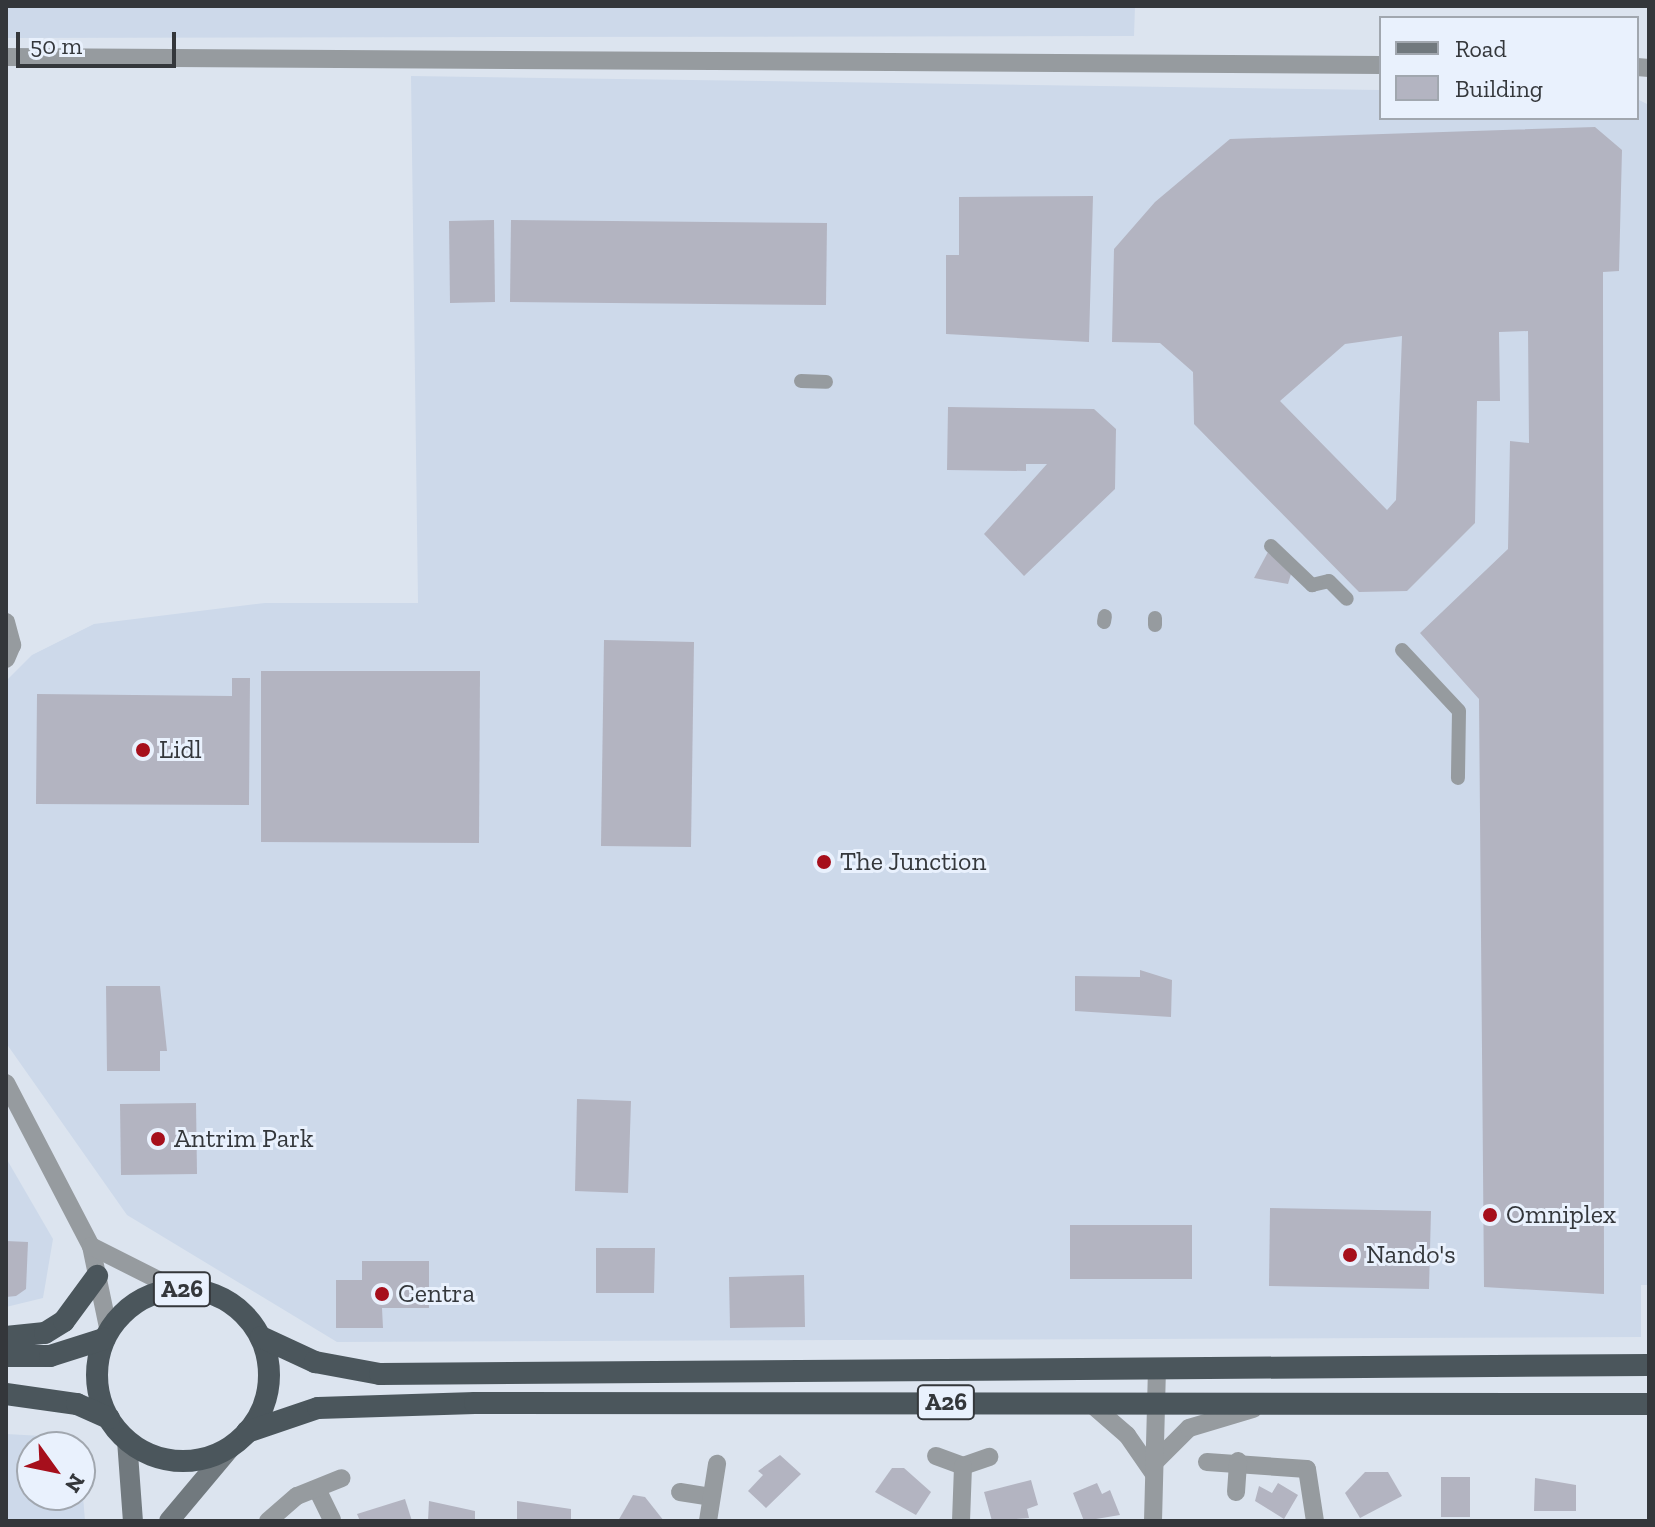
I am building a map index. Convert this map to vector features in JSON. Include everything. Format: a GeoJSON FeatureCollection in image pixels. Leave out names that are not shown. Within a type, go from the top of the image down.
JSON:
{"type":"FeatureCollection","features":[{"type":"Feature","properties":{"kind":"highway"},"geometry":{"type":"LineString","coordinates":[[6,1337],[45,1333],[64,1321],[97,1276]]}},
{"type":"Feature","properties":{"kind":"highway","name":"A26"},"geometry":{"type":"LineString","coordinates":[[1649,1365],[1157,1372],[380,1374],[315,1362],[261,1337],[229,1302],[176,1289],[126,1310],[106,1336],[99,1392],[109,1418],[127,1440],[167,1459],[201,1458],[239,1439],[334,1408],[1283,1401],[1649,1404]]}},
{"type":"Feature","properties":{"kind":"highway","name":"A26"},"geometry":{"type":"LineString","coordinates":[[6,1356],[50,1356],[106,1336]]}},
{"type":"Feature","properties":{"kind":"highway"},"geometry":{"type":"LineString","coordinates":[[239,1439],[268,1390],[261,1337]]}},
{"type":"Feature","properties":{"kind":"highway","name":"A26"},"geometry":{"type":"LineString","coordinates":[[6,1394],[77,1404],[109,1418]]}},
{"type":"Feature","properties":{"kind":"main road"},"geometry":{"type":"LineString","coordinates":[[169,1521],[239,1439]]}},
{"type":"Feature","properties":{"kind":"main road"},"geometry":{"type":"LineString","coordinates":[[127,1440],[133,1521]]}},
{"type":"Feature","properties":{"kind":"street"},"geometry":{"type":"LineString","coordinates":[[6,57],[1379,65]]}},
{"type":"Feature","properties":{"kind":"street"},"geometry":{"type":"LineString","coordinates":[[801,381],[826,382]]}},
{"type":"Feature","properties":{"kind":"street"},"geometry":{"type":"LineString","coordinates":[[1271,546],[1312,585],[1329,581],[1347,599]]}},
{"type":"Feature","properties":{"kind":"street"},"geometry":{"type":"LineString","coordinates":[[6,622],[12,645],[6,659]]}},
{"type":"Feature","properties":{"kind":"street"},"geometry":{"type":"LineString","coordinates":[[1402,650],[1459,711],[1458,778]]}},
{"type":"Feature","properties":{"kind":"street"},"geometry":{"type":"LineString","coordinates":[[6,1083],[91,1246],[106,1336]]}},
{"type":"Feature","properties":{"kind":"street"},"geometry":{"type":"LineString","coordinates":[[91,1246],[176,1289]]}},
{"type":"Feature","properties":{"kind":"street"},"geometry":{"type":"LineString","coordinates":[[1153,1521],[1157,1372]]}},
{"type":"Feature","properties":{"kind":"street"},"geometry":{"type":"LineString","coordinates":[[1154,1468],[1189,1428],[1283,1401]]}},
{"type":"Feature","properties":{"kind":"street"},"geometry":{"type":"LineString","coordinates":[[1088,1402],[1109,1416],[1154,1468]]}},
{"type":"Feature","properties":{"kind":"street"},"geometry":{"type":"LineString","coordinates":[[936,1456],[963,1466],[989,1457]]}},
{"type":"Feature","properties":{"kind":"street"},"geometry":{"type":"LineString","coordinates":[[1236,1492],[1238,1461]]}},
{"type":"Feature","properties":{"kind":"street"},"geometry":{"type":"LineString","coordinates":[[1207,1462],[1238,1461],[1307,1469],[1315,1521]]}},
{"type":"Feature","properties":{"kind":"street"},"geometry":{"type":"LineString","coordinates":[[708,1521],[717,1464]]}},
{"type":"Feature","properties":{"kind":"street"},"geometry":{"type":"LineString","coordinates":[[961,1521],[963,1466]]}},
{"type":"Feature","properties":{"kind":"street"},"geometry":{"type":"LineString","coordinates":[[268,1521],[317,1489],[342,1478]]}},
{"type":"Feature","properties":{"kind":"street"},"geometry":{"type":"LineString","coordinates":[[317,1489],[332,1520]]}},
{"type":"Feature","properties":{"kind":"street"},"geometry":{"type":"LineString","coordinates":[[680,1492],[711,1497]]}},
{"type":"Feature","properties":{"kind":"shaded area"},"geometry":{"type":"Polygon","coordinates":[[[6,6],[1135,6],[1134,36],[6,38],[6,6]]]}},
{"type":"Feature","properties":{"kind":"shaded area","name":"The Junction"},"geometry":{"type":"Polygon","coordinates":[[[411,76],[1379,90],[1379,120],[1639,120],[1639,100],[1649,105],[1649,1285],[1641,1285],[1641,1337],[337,1342],[127,1215],[6,1043],[6,681],[32,655],[94,624],[265,603],[418,603],[411,76]]]}},
{"type":"Feature","properties":{"kind":"shaded area"},"geometry":{"type":"Polygon","coordinates":[[[6,1158],[53,1239],[43,1298],[6,1307],[6,1158]]]}},
{"type":"Feature","properties":{"kind":"shaded area"},"geometry":{"type":"Polygon","coordinates":[[[6,1434],[16,1435],[16,1511],[84,1511],[85,1521],[6,1521],[6,1434]]]}},
{"type":"Feature","properties":{"kind":"building"},"geometry":{"type":"Polygon","coordinates":[[[1595,127],[1622,150],[1619,271],[1603,272],[1604,1294],[1484,1287],[1479,699],[1420,633],[1508,549],[1510,441],[1529,443],[1528,331],[1499,332],[1500,401],[1477,401],[1475,523],[1407,591],[1359,592],[1194,424],[1193,372],[1160,343],[1112,342],[1114,249],[1155,202],[1230,139],[1595,127]],[[1402,336],[1345,344],[1280,401],[1387,510],[1396,500],[1402,336]]]}},
{"type":"Feature","properties":{"kind":"building"},"geometry":{"type":"Polygon","coordinates":[[[1093,196],[1089,342],[946,334],[946,255],[959,255],[959,197],[1093,196]]]}},
{"type":"Feature","properties":{"kind":"building"},"geometry":{"type":"Polygon","coordinates":[[[494,220],[495,302],[450,303],[449,221],[494,220]]]}},
{"type":"Feature","properties":{"kind":"building"},"geometry":{"type":"Polygon","coordinates":[[[511,220],[827,223],[826,305],[510,302],[511,220]]]}},
{"type":"Feature","properties":{"kind":"building"},"geometry":{"type":"Polygon","coordinates":[[[948,407],[1094,409],[1116,429],[1115,489],[1024,576],[984,534],[1047,464],[1026,464],[1026,471],[947,470],[948,407]]]}},
{"type":"Feature","properties":{"kind":"building"},"geometry":{"type":"Polygon","coordinates":[[[1268,552],[1291,574],[1288,584],[1254,578],[1268,552]]]}},
{"type":"Feature","properties":{"kind":"building"},"geometry":{"type":"Polygon","coordinates":[[[604,640],[694,642],[691,847],[601,846],[604,640]]]}},
{"type":"Feature","properties":{"kind":"building"},"geometry":{"type":"Polygon","coordinates":[[[261,671],[480,671],[479,843],[261,842],[261,671]]]}},
{"type":"Feature","properties":{"kind":"building","name":"Lidl"},"geometry":{"type":"Polygon","coordinates":[[[232,678],[250,678],[249,805],[36,804],[37,694],[232,696],[232,678]]]}},
{"type":"Feature","properties":{"kind":"building"},"geometry":{"type":"Polygon","coordinates":[[[1140,970],[1172,980],[1171,1017],[1075,1011],[1075,976],[1140,977],[1140,970]]]}},
{"type":"Feature","properties":{"kind":"building"},"geometry":{"type":"Polygon","coordinates":[[[106,986],[160,986],[167,1051],[160,1051],[160,1071],[107,1071],[106,986]]]}},
{"type":"Feature","properties":{"kind":"building"},"geometry":{"type":"Polygon","coordinates":[[[577,1099],[631,1101],[628,1193],[575,1191],[577,1099]]]}},
{"type":"Feature","properties":{"kind":"building","name":"Antrim Park"},"geometry":{"type":"Polygon","coordinates":[[[196,1103],[197,1174],[121,1175],[120,1104],[196,1103]]]}},
{"type":"Feature","properties":{"kind":"building","name":"Nando's"},"geometry":{"type":"Polygon","coordinates":[[[1270,1208],[1431,1211],[1429,1289],[1269,1286],[1270,1208]]]}},
{"type":"Feature","properties":{"kind":"building"},"geometry":{"type":"Polygon","coordinates":[[[1070,1225],[1192,1225],[1192,1279],[1070,1279],[1070,1225]]]}},
{"type":"Feature","properties":{"kind":"building"},"geometry":{"type":"Polygon","coordinates":[[[6,1241],[28,1242],[26,1289],[16,1296],[6,1297],[6,1241]]]}},
{"type":"Feature","properties":{"kind":"building"},"geometry":{"type":"Polygon","coordinates":[[[596,1248],[655,1248],[654,1293],[596,1293],[596,1248]]]}},
{"type":"Feature","properties":{"kind":"building","name":"Centra"},"geometry":{"type":"Polygon","coordinates":[[[362,1261],[429,1261],[429,1308],[382,1308],[383,1328],[336,1328],[336,1280],[362,1280],[362,1261]]]}},
{"type":"Feature","properties":{"kind":"building"},"geometry":{"type":"Polygon","coordinates":[[[804,1275],[805,1327],[730,1328],[729,1277],[804,1275]]]}},
{"type":"Feature","properties":{"kind":"building"},"geometry":{"type":"Polygon","coordinates":[[[780,1455],[801,1474],[766,1508],[748,1491],[763,1475],[758,1471],[780,1455]]]}},
{"type":"Feature","properties":{"kind":"building"},"geometry":{"type":"Polygon","coordinates":[[[892,1468],[904,1468],[931,1492],[916,1515],[875,1492],[892,1468]]]}},
{"type":"Feature","properties":{"kind":"building"},"geometry":{"type":"Polygon","coordinates":[[[1365,1472],[1388,1472],[1402,1496],[1360,1518],[1345,1493],[1365,1472]]]}},
{"type":"Feature","properties":{"kind":"building"},"geometry":{"type":"Polygon","coordinates":[[[1441,1477],[1470,1477],[1470,1517],[1441,1517],[1441,1477]]]}},
{"type":"Feature","properties":{"kind":"building"},"geometry":{"type":"Polygon","coordinates":[[[1535,1478],[1576,1485],[1576,1511],[1534,1511],[1535,1478]]]}},
{"type":"Feature","properties":{"kind":"building"},"geometry":{"type":"Polygon","coordinates":[[[1031,1480],[1038,1505],[1027,1509],[1029,1518],[992,1521],[984,1492],[1031,1480]]]}},
{"type":"Feature","properties":{"kind":"building"},"geometry":{"type":"Polygon","coordinates":[[[1097,1483],[1102,1494],[1110,1490],[1120,1515],[1084,1521],[1073,1493],[1097,1483]]]}},
{"type":"Feature","properties":{"kind":"building"},"geometry":{"type":"Polygon","coordinates":[[[1278,1483],[1298,1495],[1284,1519],[1255,1501],[1259,1486],[1272,1493],[1278,1483]]]}},
{"type":"Feature","properties":{"kind":"building"},"geometry":{"type":"Polygon","coordinates":[[[633,1495],[645,1497],[664,1521],[618,1521],[633,1495]]]}},
{"type":"Feature","properties":{"kind":"building"},"geometry":{"type":"Polygon","coordinates":[[[405,1499],[412,1521],[360,1521],[357,1514],[405,1499]]]}},
{"type":"Feature","properties":{"kind":"building"},"geometry":{"type":"Polygon","coordinates":[[[429,1501],[475,1511],[475,1521],[428,1521],[429,1501]]]}},
{"type":"Feature","properties":{"kind":"building"},"geometry":{"type":"Polygon","coordinates":[[[517,1501],[571,1509],[571,1521],[517,1521],[517,1501]]]}},
{"type":"Feature","properties":{"kind":"place","name":"Lidl"},"geometry":{"type":"Point","coordinates":[143,750]}},
{"type":"Feature","properties":{"kind":"place","name":"The Junction"},"geometry":{"type":"Point","coordinates":[824,862]}},
{"type":"Feature","properties":{"kind":"place","name":"Antrim Park"},"geometry":{"type":"Point","coordinates":[158,1139]}},
{"type":"Feature","properties":{"kind":"place","name":"Omniplex"},"geometry":{"type":"Point","coordinates":[1490,1215]}},
{"type":"Feature","properties":{"kind":"place","name":"Nando's"},"geometry":{"type":"Point","coordinates":[1350,1255]}},
{"type":"Feature","properties":{"kind":"place","name":"Centra"},"geometry":{"type":"Point","coordinates":[382,1294]}}]}
